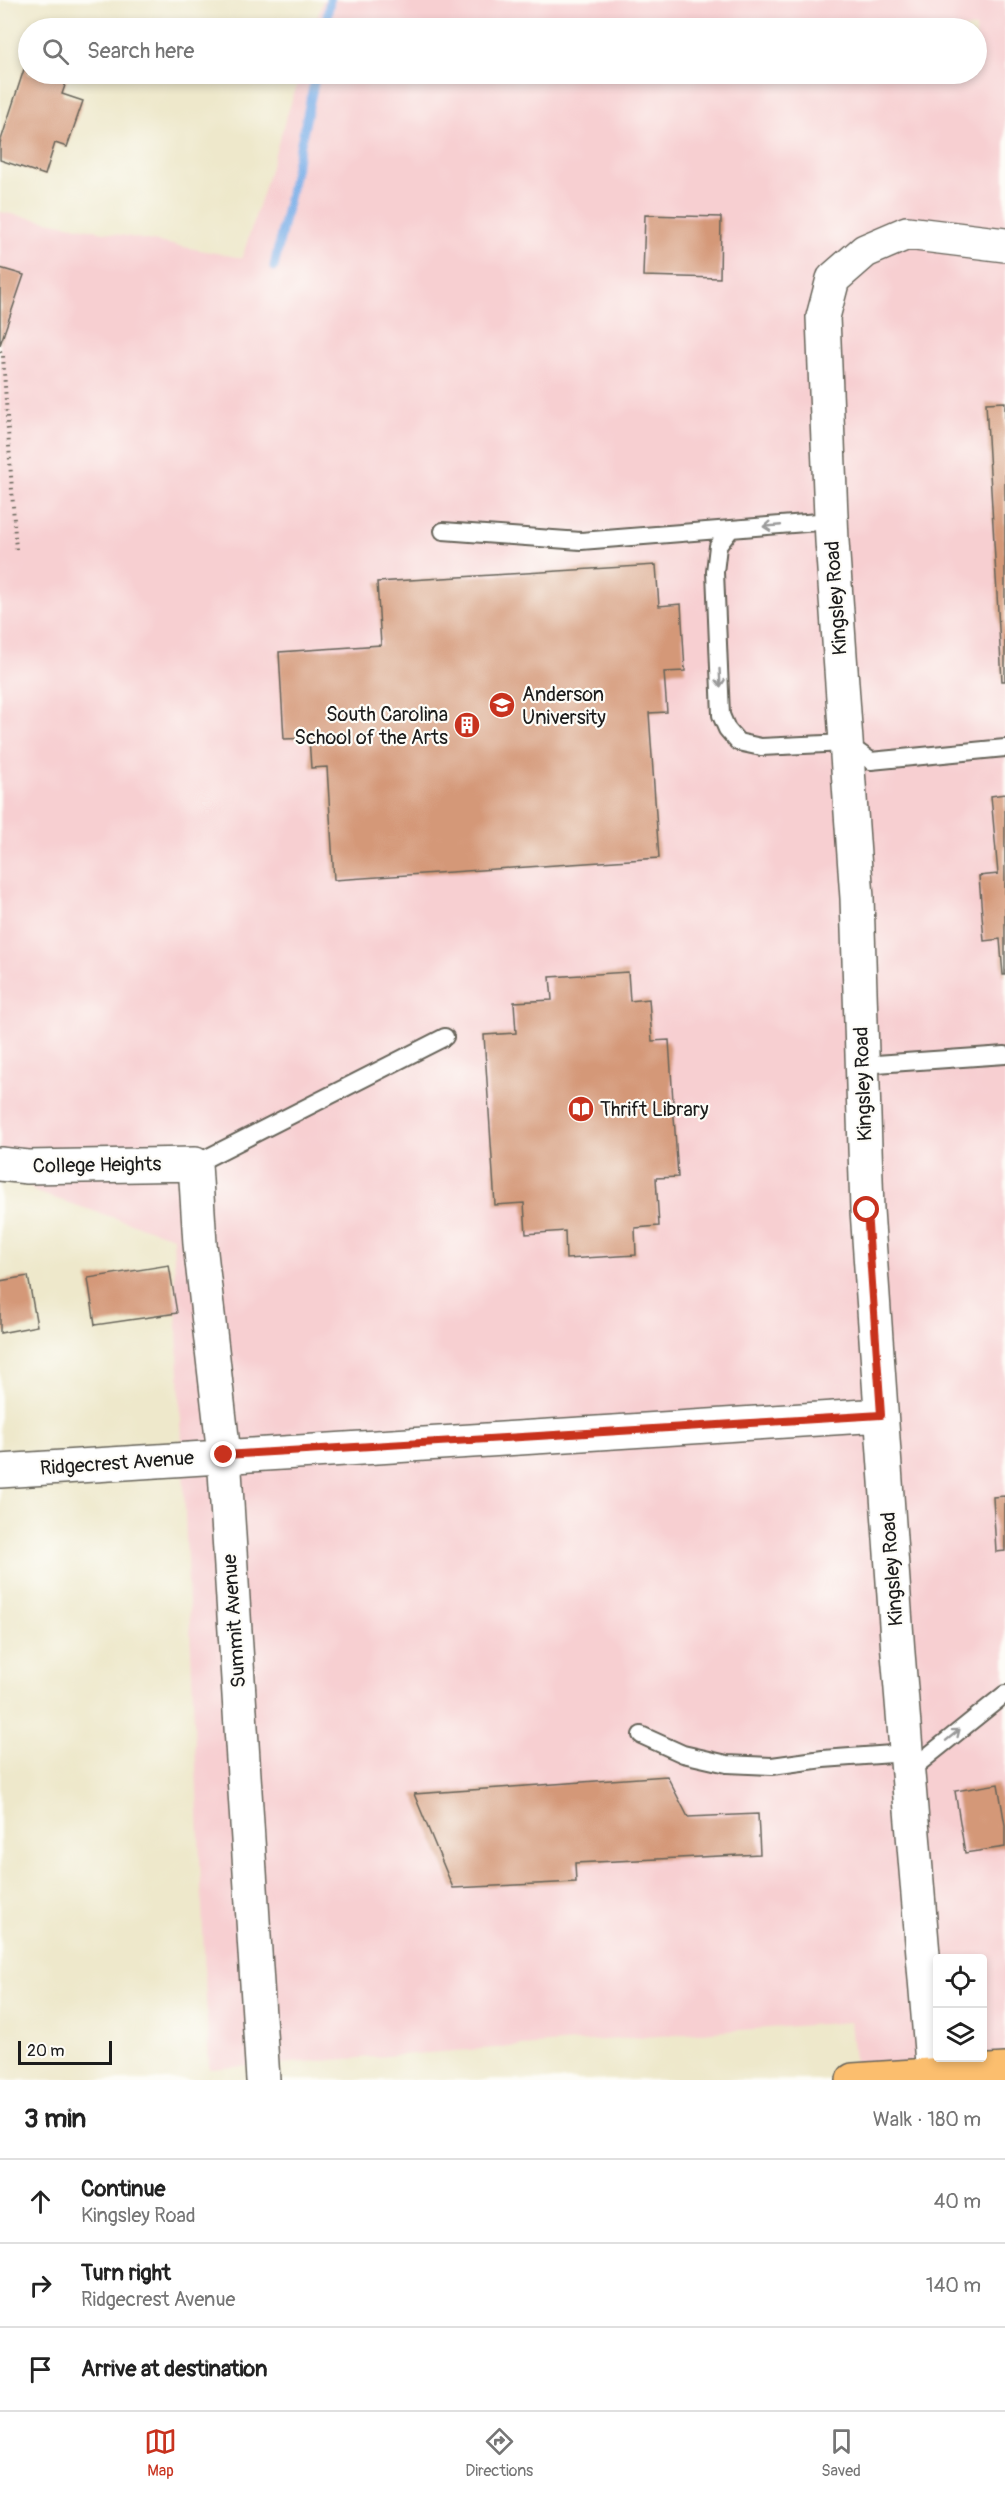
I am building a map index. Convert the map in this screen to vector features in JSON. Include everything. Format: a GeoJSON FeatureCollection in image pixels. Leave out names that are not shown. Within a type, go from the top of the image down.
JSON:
{"type":"FeatureCollection","features":[{"type":"Feature","properties":{"kind":"main road"},"geometry":{"type":"LineString","coordinates":[[853,2080],[1005,2070]]}},
{"type":"Feature","properties":{"kind":"street","name":"Kingsley Road"},"geometry":{"type":"LineString","coordinates":[[933,2075],[907,1762],[867,1210],[857,898],[831,521],[823,317],[833,279],[865,251],[907,233],[1005,245]]}},
{"type":"Feature","properties":{"kind":"street","name":"College Heights"},"geometry":{"type":"LineString","coordinates":[[0,1164],[28,1167],[195,1164]]}},
{"type":"Feature","properties":{"kind":"street","name":"Summit Avenue"},"geometry":{"type":"LineString","coordinates":[[195,1164],[200,1244],[224,1455],[263,2080]]}},
{"type":"Feature","properties":{"kind":"street","name":"Ridgecrest Avenue"},"geometry":{"type":"LineString","coordinates":[[0,1471],[881,1415]]}},
{"type":"Feature","properties":{"kind":"lane"},"geometry":{"type":"LineString","coordinates":[[443,531],[581,540],[831,521]]}},
{"type":"Feature","properties":{"kind":"lane"},"geometry":{"type":"LineString","coordinates":[[731,529],[718,546],[715,573],[722,715],[727,729],[738,742],[761,747],[846,743],[871,761],[1005,748]]}},
{"type":"Feature","properties":{"kind":"lane"},"geometry":{"type":"LineString","coordinates":[[195,1164],[445,1036]]}},
{"type":"Feature","properties":{"kind":"lane"},"geometry":{"type":"LineString","coordinates":[[862,1065],[1005,1055]]}},
{"type":"Feature","properties":{"kind":"lane"},"geometry":{"type":"LineString","coordinates":[[641,1735],[683,1754],[727,1764],[772,1766],[823,1759],[907,1762],[1005,1694]]}},
{"type":"Feature","properties":{"kind":"path"},"geometry":{"type":"LineString","coordinates":[[0,351],[3,356],[16,550]]}},
{"type":"Feature","properties":{"kind":"shaded area","name":"Anderson University"},"geometry":{"type":"Polygon","coordinates":[[[323,0],[1005,0],[1005,2080],[856,2080],[850,2022],[209,2069],[173,1237],[35,1192],[0,1153],[0,212],[242,258],[297,84],[987,84],[987,18],[317,18],[323,0]]]}},
{"type":"Feature","properties":{"kind":"building"},"geometry":{"type":"Polygon","coordinates":[[[19,84],[66,84],[62,94],[83,101],[67,147],[55,143],[45,175],[0,160],[0,143],[19,84]]]}},
{"type":"Feature","properties":{"kind":"building"},"geometry":{"type":"Polygon","coordinates":[[[645,215],[721,217],[720,278],[643,276],[645,215]]]}},
{"type":"Feature","properties":{"kind":"building"},"geometry":{"type":"Polygon","coordinates":[[[0,268],[24,275],[0,345],[0,268]]]}},
{"type":"Feature","properties":{"kind":"building"},"geometry":{"type":"Polygon","coordinates":[[[1005,402],[1005,681],[1002,681],[986,403],[1005,402]]]}},
{"type":"Feature","properties":{"kind":"building","name":"South Carolina School of the Arts"},"geometry":{"type":"Polygon","coordinates":[[[656,565],[659,606],[681,604],[685,671],[664,672],[667,712],[649,713],[659,858],[334,880],[327,767],[311,768],[309,738],[284,739],[279,652],[381,645],[377,582],[656,565]]]}},
{"type":"Feature","properties":{"kind":"building"},"geometry":{"type":"Polygon","coordinates":[[[1005,794],[1005,975],[1003,975],[1000,939],[984,941],[979,876],[998,874],[991,796],[1005,794]]]}},
{"type":"Feature","properties":{"kind":"building","name":"Thrift Library"},"geometry":{"type":"Polygon","coordinates":[[[628,972],[630,1001],[649,999],[652,1041],[669,1040],[678,1177],[656,1178],[659,1226],[635,1228],[636,1255],[566,1259],[565,1231],[526,1234],[524,1203],[495,1205],[484,1035],[516,1033],[514,1002],[552,1000],[550,977],[628,972]]]}},
{"type":"Feature","properties":{"kind":"building"},"geometry":{"type":"Polygon","coordinates":[[[169,1265],[177,1313],[95,1325],[88,1278],[169,1265]]]}},
{"type":"Feature","properties":{"kind":"building"},"geometry":{"type":"Polygon","coordinates":[[[28,1276],[37,1326],[0,1333],[0,1281],[28,1276]]]}},
{"type":"Feature","properties":{"kind":"building"},"geometry":{"type":"Polygon","coordinates":[[[1005,1496],[1005,1551],[996,1552],[993,1497],[1005,1496]]]}},
{"type":"Feature","properties":{"kind":"building"},"geometry":{"type":"Polygon","coordinates":[[[667,1776],[688,1817],[758,1814],[760,1854],[575,1863],[576,1882],[453,1888],[414,1794],[667,1776]]]}},
{"type":"Feature","properties":{"kind":"building"},"geometry":{"type":"Polygon","coordinates":[[[998,1784],[1005,1825],[1005,1847],[965,1853],[955,1791],[998,1784]]]}},
{"type":"Feature","properties":{"kind":"waterway"},"geometry":{"type":"LineString","coordinates":[[327,18],[330,0]]}},
{"type":"Feature","properties":{"kind":"waterway"},"geometry":{"type":"LineString","coordinates":[[274,267],[314,84]]}},
{"type":"Feature","properties":{"kind":"place","name":"Anderson University"},"geometry":{"type":"Point","coordinates":[502,705]}},
{"type":"Feature","properties":{"kind":"place","name":"South Carolina School of the Arts"},"geometry":{"type":"Point","coordinates":[467,725]}},
{"type":"Feature","properties":{"kind":"place","name":"Thrift Library"},"geometry":{"type":"Point","coordinates":[581,1109]}},
{"type":"Feature","properties":{"kind":"route"},"geometry":{"type":"LineString","coordinates":[[224,1455],[881,1415],[867,1210]]}}]}
